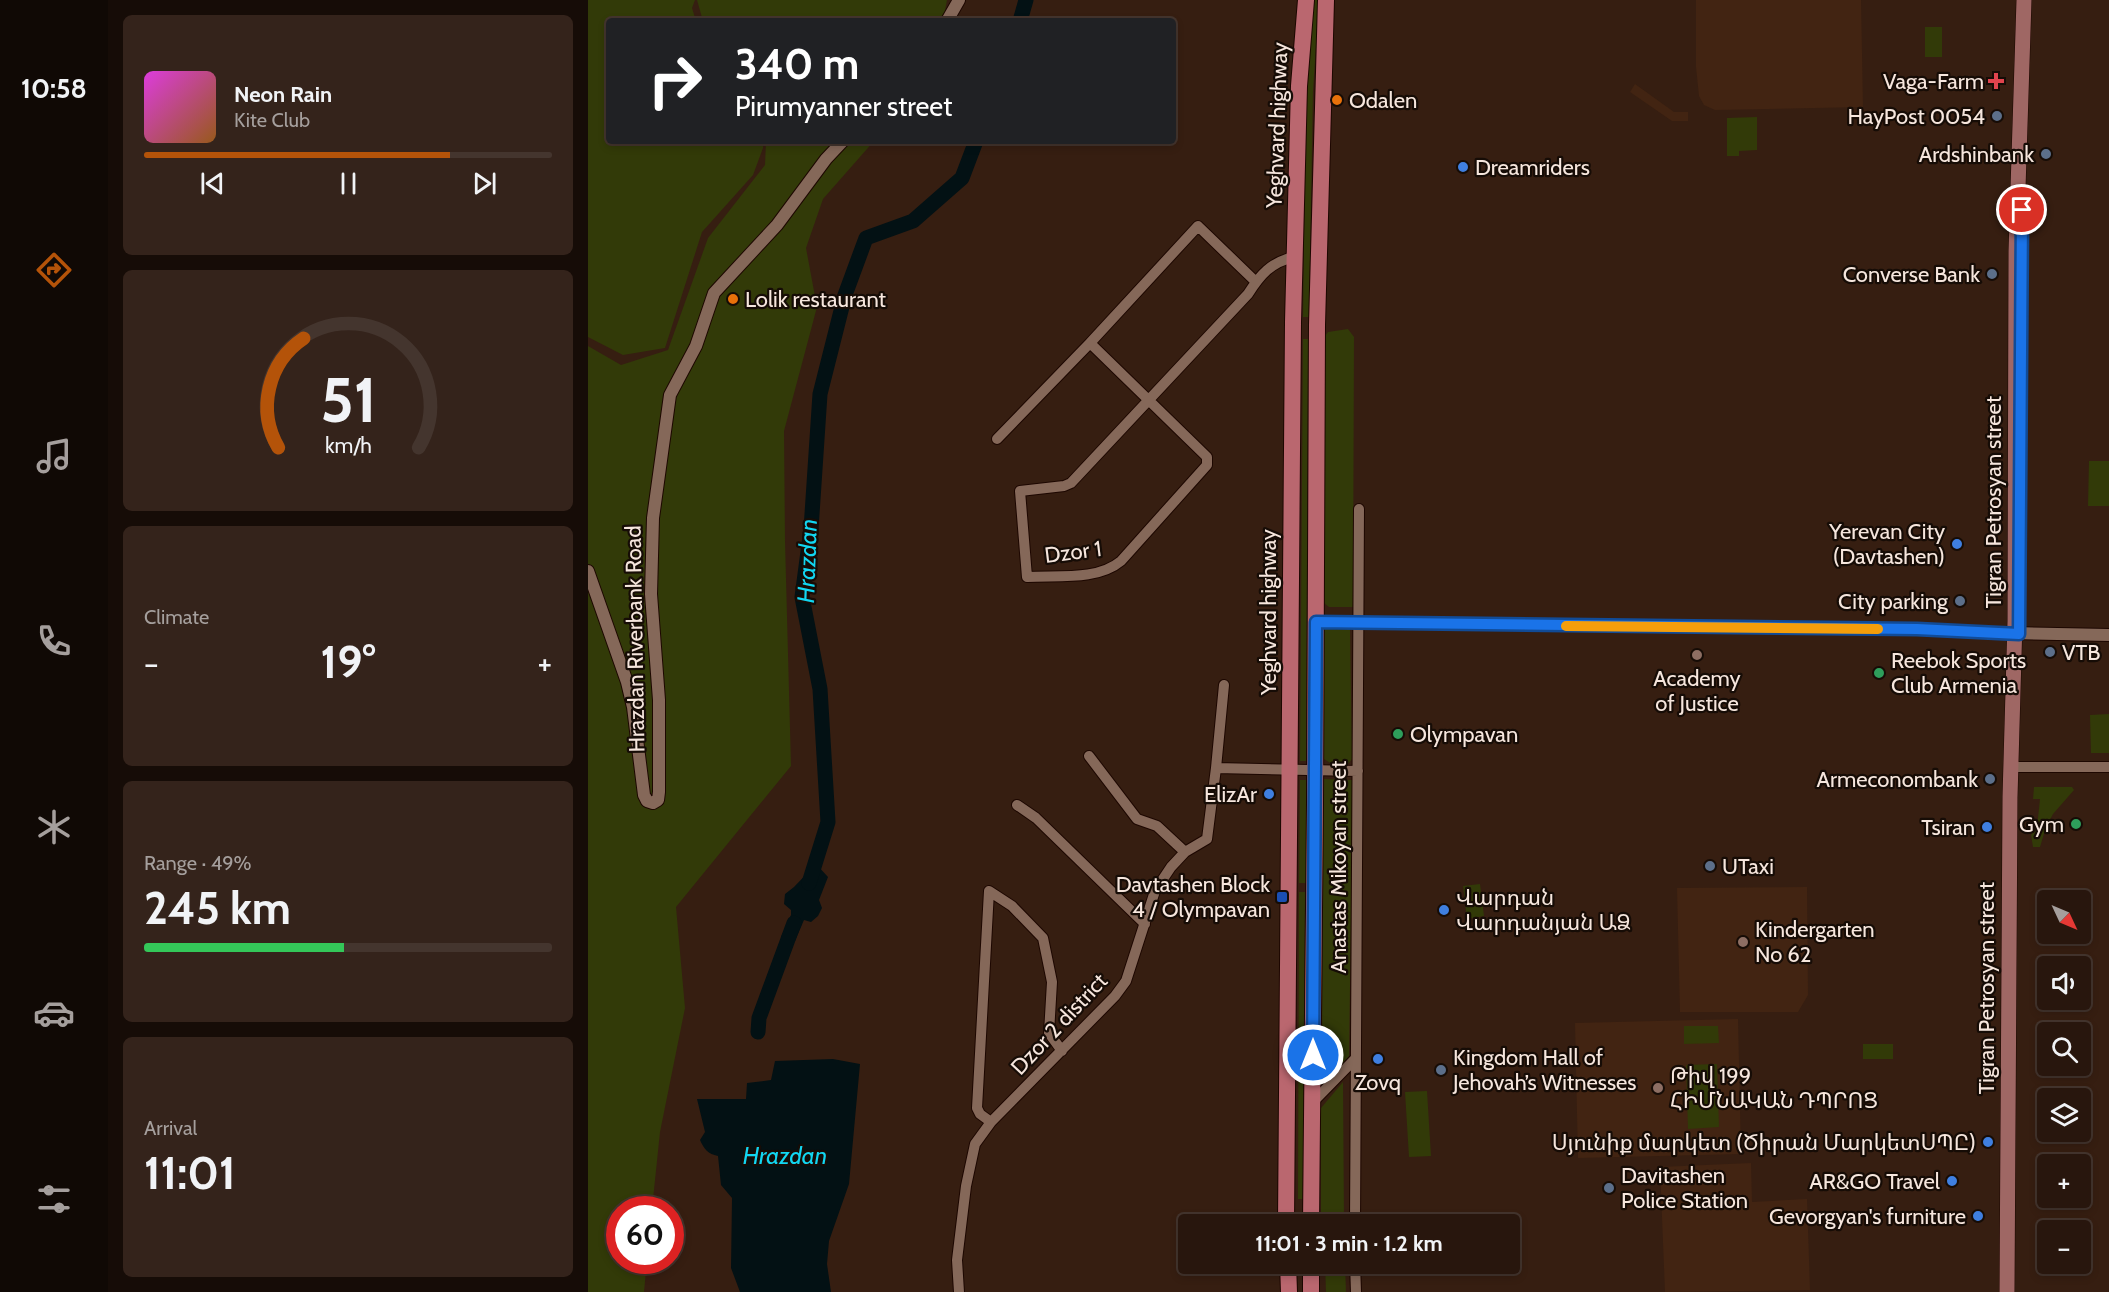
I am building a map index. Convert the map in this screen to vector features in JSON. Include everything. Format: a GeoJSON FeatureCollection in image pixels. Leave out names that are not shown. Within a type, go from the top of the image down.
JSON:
{"type":"FeatureCollection","features":[{"type":"Feature","properties":{"kind":"main road","name":"Yeghvard highway"},"geometry":{"type":"LineString","coordinates":[[1286,1214],[1294,257],[1299,86],[1306,0]]}},
{"type":"Feature","properties":{"kind":"main road","name":"Yeghvard highway"},"geometry":{"type":"LineString","coordinates":[[1311,1214],[1316,770],[1317,325],[1326,0]]}},
{"type":"Feature","properties":{"kind":"main road","name":"Tigran Petrosyan street"},"geometry":{"type":"LineString","coordinates":[[2007,1292],[2017,634],[2016,251],[2025,0]]}},
{"type":"Feature","properties":{"kind":"main road"},"geometry":{"type":"LineString","coordinates":[[1293,322],[1317,325]]}},
{"type":"Feature","properties":{"kind":"main road","name":"Tigran Petrosyan street"},"geometry":{"type":"LineString","coordinates":[[2014,767],[2014,1292]]}},
{"type":"Feature","properties":{"kind":"main road"},"geometry":{"type":"LineString","coordinates":[[1288,1274],[1289,1292]]}},
{"type":"Feature","properties":{"kind":"main road"},"geometry":{"type":"LineString","coordinates":[[1311,1274],[1311,1292]]}},
{"type":"Feature","properties":{"kind":"street"},"geometry":{"type":"LineString","coordinates":[[949,18],[959,0]]}},
{"type":"Feature","properties":{"kind":"street","name":"Hrazdan Riverbank Road"},"geometry":{"type":"LineString","coordinates":[[588,571],[627,681],[633,707],[644,795],[647,801],[653,803],[658,800],[659,792],[659,700],[651,594],[653,518],[670,395],[696,346],[714,293],[777,225],[826,159],[840,144]]}},
{"type":"Feature","properties":{"kind":"street"},"geometry":{"type":"LineString","coordinates":[[997,439],[1198,226],[1256,282]]}},
{"type":"Feature","properties":{"kind":"street","name":"Dzor 1"},"geometry":{"type":"LineString","coordinates":[[1090,343],[1149,400],[1207,457],[1207,465],[1121,561],[1111,569],[1095,573],[1027,577],[1020,491],[1064,486],[1071,483],[1149,400],[1248,294],[1256,282],[1276,262],[1294,257]]}},
{"type":"Feature","properties":{"kind":"street","name":"Anastas Mikoyan street"},"geometry":{"type":"LineString","coordinates":[[1355,1214],[1354,1059],[1359,510]]}},
{"type":"Feature","properties":{"kind":"street"},"geometry":{"type":"LineString","coordinates":[[1316,622],[1587,627],[1917,629],[2017,634],[2109,635]]}},
{"type":"Feature","properties":{"kind":"street"},"geometry":{"type":"LineString","coordinates":[[1224,686],[1216,768],[1358,771]]}},
{"type":"Feature","properties":{"kind":"street"},"geometry":{"type":"LineString","coordinates":[[1089,756],[1137,819],[1157,826],[1185,852]]}},
{"type":"Feature","properties":{"kind":"street"},"geometry":{"type":"LineString","coordinates":[[2014,767],[2109,767]]}},
{"type":"Feature","properties":{"kind":"street","name":"Dzor 2 district"},"geometry":{"type":"LineString","coordinates":[[1062,1051],[1049,1033],[1052,982],[1043,938],[1012,906],[989,891],[977,1108],[980,1114],[992,1122],[1062,1051],[1115,996],[1126,981],[1155,891],[1171,867],[1185,852],[1207,839],[1216,768]]}},
{"type":"Feature","properties":{"kind":"street"},"geometry":{"type":"LineString","coordinates":[[1017,805],[1036,818],[1145,924]]}},
{"type":"Feature","properties":{"kind":"street"},"geometry":{"type":"LineString","coordinates":[[1312,1103],[1354,1059]]}},
{"type":"Feature","properties":{"kind":"street"},"geometry":{"type":"LineString","coordinates":[[959,1292],[957,1260],[966,1186],[975,1144],[992,1122]]}},
{"type":"Feature","properties":{"kind":"street"},"geometry":{"type":"LineString","coordinates":[[1355,1274],[1356,1292]]}},
{"type":"Feature","properties":{"kind":"shaded area"},"geometry":{"type":"Polygon","coordinates":[[[1696,0],[1861,0],[1863,107],[1715,110],[1704,105],[1699,96],[1696,67],[1696,0]]]}},
{"type":"Feature","properties":{"kind":"shaded area"},"geometry":{"type":"Polygon","coordinates":[[[1635,84],[1674,112],[1688,112],[1688,121],[1672,121],[1630,92],[1635,84]]]}},
{"type":"Feature","properties":{"kind":"shaded area","name":"Kindergarten No 62"},"geometry":{"type":"Polygon","coordinates":[[[1807,887],[1808,995],[1798,1012],[1680,1012],[1677,888],[1807,887]]]}},
{"type":"Feature","properties":{"kind":"shaded area","name":"Թիվ 199 ՀԻՄՆԱԿԱՆ ԴՊՐՈՑ"},"geometry":{"type":"Polygon","coordinates":[[[1738,1019],[1741,1154],[1578,1158],[1575,1023],[1738,1019]]]}},
{"type":"Feature","properties":{"kind":"shaded area"},"geometry":{"type":"Polygon","coordinates":[[[1751,1163],[1752,1202],[1807,1199],[1810,1290],[1665,1292],[1660,1167],[1751,1163]]]}},
{"type":"Feature","properties":{"kind":"green space"},"geometry":{"type":"Polygon","coordinates":[[[588,0],[695,0],[692,8],[695,18],[606,18],[606,144],[763,144],[763,148],[753,175],[702,232],[665,348],[623,355],[588,337],[588,0]]]}},
{"type":"Feature","properties":{"kind":"green space"},"geometry":{"type":"Polygon","coordinates":[[[697,0],[947,0],[944,18],[702,18],[697,0]]]}},
{"type":"Feature","properties":{"kind":"green space"},"geometry":{"type":"Polygon","coordinates":[[[1312,0],[1319,0],[1313,91],[1309,317],[1303,317],[1306,91],[1312,0]]]}},
{"type":"Feature","properties":{"kind":"green space"},"geometry":{"type":"Polygon","coordinates":[[[1925,27],[1942,27],[1942,57],[1925,57],[1925,27]]]}},
{"type":"Feature","properties":{"kind":"green space"},"geometry":{"type":"Polygon","coordinates":[[[1757,117],[1757,150],[1739,151],[1739,156],[1727,156],[1727,118],[1757,117]]]}},
{"type":"Feature","properties":{"kind":"green space"},"geometry":{"type":"Polygon","coordinates":[[[766,144],[871,144],[823,199],[806,248],[817,307],[784,431],[791,766],[676,907],[685,1008],[660,1132],[653,1196],[606,1196],[606,1274],[646,1274],[644,1292],[588,1292],[588,346],[621,365],[668,350],[708,238],[765,165],[766,144]]]}},
{"type":"Feature","properties":{"kind":"green space"},"geometry":{"type":"Polygon","coordinates":[[[1348,329],[1354,337],[1353,607],[1329,607],[1324,603],[1325,336],[1328,332],[1348,329]]]}},
{"type":"Feature","properties":{"kind":"green space"},"geometry":{"type":"Polygon","coordinates":[[[1303,339],[1308,339],[1306,761],[1300,761],[1303,339]]]}},
{"type":"Feature","properties":{"kind":"green space"},"geometry":{"type":"Polygon","coordinates":[[[2089,461],[2109,461],[2109,506],[2088,506],[2089,461]]]}},
{"type":"Feature","properties":{"kind":"green space"},"geometry":{"type":"Polygon","coordinates":[[[1325,629],[1350,629],[1352,759],[1348,764],[1332,764],[1324,759],[1322,635],[1325,629]]]}},
{"type":"Feature","properties":{"kind":"green space"},"geometry":{"type":"Polygon","coordinates":[[[2109,714],[2109,753],[2091,753],[2090,715],[2109,714]]]}},
{"type":"Feature","properties":{"kind":"green space"},"geometry":{"type":"Polygon","coordinates":[[[1323,779],[1353,780],[1349,1056],[1322,1086],[1323,779]]]}},
{"type":"Feature","properties":{"kind":"green space"},"geometry":{"type":"Polygon","coordinates":[[[1300,780],[1306,780],[1306,883],[1299,883],[1300,780]]]}},
{"type":"Feature","properties":{"kind":"green space"},"geometry":{"type":"Polygon","coordinates":[[[2034,787],[2072,787],[2074,790],[2053,814],[2040,847],[2033,847],[2031,835],[2037,827],[2040,799],[2033,799],[2034,787]]]}},
{"type":"Feature","properties":{"kind":"green space"},"geometry":{"type":"Polygon","coordinates":[[[1480,884],[1484,916],[1467,919],[1463,886],[1480,884]]]}},
{"type":"Feature","properties":{"kind":"green space"},"geometry":{"type":"Polygon","coordinates":[[[1299,892],[1305,892],[1303,1199],[1298,1199],[1299,892]]]}},
{"type":"Feature","properties":{"kind":"green space"},"geometry":{"type":"Polygon","coordinates":[[[1684,1026],[1718,1026],[1719,1043],[1684,1044],[1684,1026]]]}},
{"type":"Feature","properties":{"kind":"green space"},"geometry":{"type":"Polygon","coordinates":[[[1863,1044],[1893,1044],[1893,1059],[1863,1059],[1863,1044]]]}},
{"type":"Feature","properties":{"kind":"green space"},"geometry":{"type":"Polygon","coordinates":[[[1717,1064],[1719,1127],[1688,1129],[1686,1065],[1717,1064]]]}},
{"type":"Feature","properties":{"kind":"green space"},"geometry":{"type":"Polygon","coordinates":[[[1343,1082],[1344,1214],[1321,1214],[1321,1108],[1343,1082]]]}},
{"type":"Feature","properties":{"kind":"green space"},"geometry":{"type":"Polygon","coordinates":[[[1427,1091],[1431,1156],[1409,1157],[1405,1092],[1427,1091]]]}},
{"type":"Feature","properties":{"kind":"green space"},"geometry":{"type":"Polygon","coordinates":[[[1325,1274],[1345,1274],[1346,1292],[1326,1292],[1325,1274]]]}},
{"type":"Feature","properties":{"kind":"water"},"geometry":{"type":"Polygon","coordinates":[[[816,864],[828,877],[819,900],[822,908],[811,922],[804,920],[795,941],[787,941],[781,937],[791,915],[791,910],[784,904],[785,894],[816,864]]]}},
{"type":"Feature","properties":{"kind":"water","name":"Hrazdan"},"geometry":{"type":"Polygon","coordinates":[[[833,1059],[860,1064],[849,1184],[829,1241],[827,1264],[831,1292],[740,1292],[731,1268],[732,1198],[721,1185],[718,1156],[707,1151],[700,1140],[705,1132],[697,1099],[746,1099],[747,1083],[771,1080],[775,1061],[833,1059]]]}},
{"type":"Feature","properties":{"kind":"waterway","name":"Hrazdan"},"geometry":{"type":"LineString","coordinates":[[1021,18],[1026,0]]}},
{"type":"Feature","properties":{"kind":"waterway","name":"Hrazdan"},"geometry":{"type":"LineString","coordinates":[[809,883],[828,822],[820,689],[802,597],[811,529],[820,394],[845,295],[866,238],[913,221],[962,178],[975,144]]}},
{"type":"Feature","properties":{"kind":"waterway","name":"Hrazdan"},"geometry":{"type":"LineString","coordinates":[[758,1032],[759,1018],[794,923]]}},
{"type":"Feature","properties":{"kind":"slow traffic"},"geometry":{"type":"LineString","coordinates":[[1566,626],[1878,629]]}},
{"type":"Feature","properties":{"kind":"place","name":"Vaga-Farm"},"geometry":{"type":"Point","coordinates":[1996,81]}},
{"type":"Feature","properties":{"kind":"place","name":"Odalen"},"geometry":{"type":"Point","coordinates":[1337,100]}},
{"type":"Feature","properties":{"kind":"place","name":"HayPost 0054"},"geometry":{"type":"Point","coordinates":[1997,116]}},
{"type":"Feature","properties":{"kind":"place","name":"Ardshinbank"},"geometry":{"type":"Point","coordinates":[2046,154]}},
{"type":"Feature","properties":{"kind":"place","name":"Dreamriders"},"geometry":{"type":"Point","coordinates":[1463,167]}},
{"type":"Feature","properties":{"kind":"place","name":"Converse Bank"},"geometry":{"type":"Point","coordinates":[1992,274]}},
{"type":"Feature","properties":{"kind":"place","name":"Lolik restaurant"},"geometry":{"type":"Point","coordinates":[733,299]}},
{"type":"Feature","properties":{"kind":"place","name":"Yerevan City (Davtashen)"},"geometry":{"type":"Point","coordinates":[1957,544]}},
{"type":"Feature","properties":{"kind":"place","name":"City parking"},"geometry":{"type":"Point","coordinates":[1960,601]}},
{"type":"Feature","properties":{"kind":"place","name":"VTB"},"geometry":{"type":"Point","coordinates":[2050,652]}},
{"type":"Feature","properties":{"kind":"place","name":"Academy of Justice"},"geometry":{"type":"Point","coordinates":[1697,655]}},
{"type":"Feature","properties":{"kind":"place","name":"Reebok Sports Club Armenia"},"geometry":{"type":"Point","coordinates":[1879,673]}},
{"type":"Feature","properties":{"kind":"place","name":"Olympavan"},"geometry":{"type":"Point","coordinates":[1398,734]}},
{"type":"Feature","properties":{"kind":"place","name":"Armeconombank"},"geometry":{"type":"Point","coordinates":[1990,779]}},
{"type":"Feature","properties":{"kind":"place","name":"ElizAr"},"geometry":{"type":"Point","coordinates":[1269,794]}},
{"type":"Feature","properties":{"kind":"place","name":"Gym"},"geometry":{"type":"Point","coordinates":[2076,824]}},
{"type":"Feature","properties":{"kind":"place","name":"Tsiran"},"geometry":{"type":"Point","coordinates":[1987,827]}},
{"type":"Feature","properties":{"kind":"place","name":"UTaxi"},"geometry":{"type":"Point","coordinates":[1710,866]}},
{"type":"Feature","properties":{"kind":"place","name":"Davtashen Block 4 / Olympavan"},"geometry":{"type":"Point","coordinates":[1282,897]}},
{"type":"Feature","properties":{"kind":"place","name":"Վարդան Վարդանյան ԱՁ"},"geometry":{"type":"Point","coordinates":[1444,910]}},
{"type":"Feature","properties":{"kind":"place","name":"Kindergarten No 62"},"geometry":{"type":"Point","coordinates":[1743,942]}},
{"type":"Feature","properties":{"kind":"place","name":"Zovq"},"geometry":{"type":"Point","coordinates":[1378,1059]}},
{"type":"Feature","properties":{"kind":"place","name":"Kingdom Hall of Jehovah’s Witnesses"},"geometry":{"type":"Point","coordinates":[1441,1070]}},
{"type":"Feature","properties":{"kind":"place","name":"Թիվ 199 ՀԻՄՆԱԿԱՆ ԴՊՐՈՑ"},"geometry":{"type":"Point","coordinates":[1658,1088]}},
{"type":"Feature","properties":{"kind":"place","name":"Սյունիք մարկետ (Ծիրան ՄարկետՍՊԸ)"},"geometry":{"type":"Point","coordinates":[1988,1142]}},
{"type":"Feature","properties":{"kind":"place","name":"AR&GO Travel"},"geometry":{"type":"Point","coordinates":[1952,1181]}},
{"type":"Feature","properties":{"kind":"place","name":"Davitashen Police Station"},"geometry":{"type":"Point","coordinates":[1609,1188]}},
{"type":"Feature","properties":{"kind":"place","name":"Gevorgyan's furniture"},"geometry":{"type":"Point","coordinates":[1978,1216]}},
{"type":"Feature","properties":{"kind":"route"},"geometry":{"type":"LineString","coordinates":[[1313,1055],[1316,622],[1917,629],[2019,634],[2022,210]]}}]}
